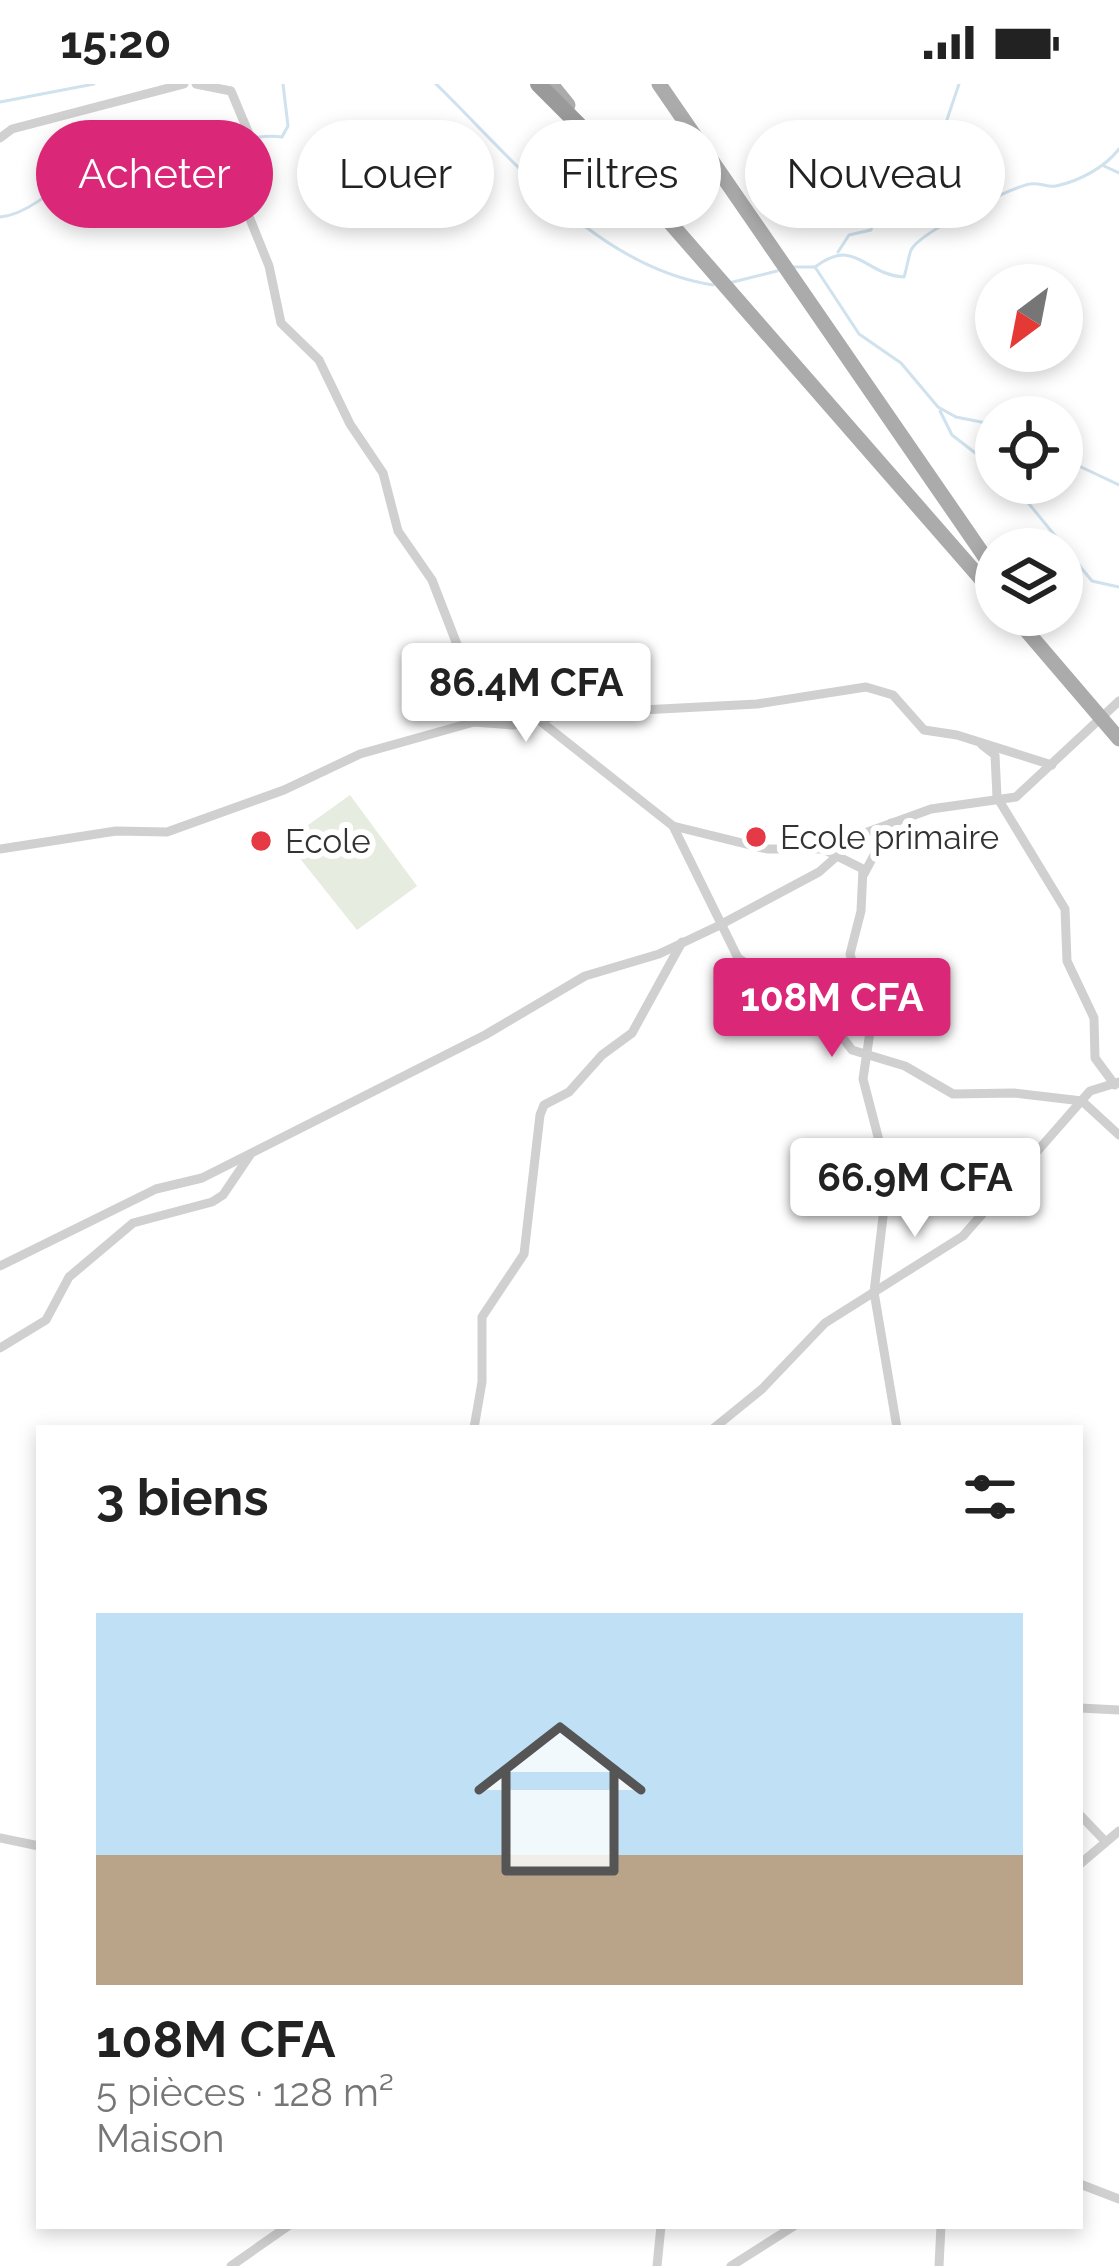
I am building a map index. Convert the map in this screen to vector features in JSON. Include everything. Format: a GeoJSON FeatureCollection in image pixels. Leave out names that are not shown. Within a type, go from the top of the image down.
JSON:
{"type":"FeatureCollection","features":[{"type":"Feature","properties":{"kind":"highway"},"geometry":{"type":"LineString","coordinates":[[538,84],[574,120]]}},
{"type":"Feature","properties":{"kind":"main road"},"geometry":{"type":"LineString","coordinates":[[550,84],[580,120]]}},
{"type":"Feature","properties":{"kind":"main road"},"geometry":{"type":"LineString","coordinates":[[659,84],[975,543]]}},
{"type":"Feature","properties":{"kind":"main road"},"geometry":{"type":"LineString","coordinates":[[677,228],[975,572]]}},
{"type":"Feature","properties":{"kind":"main road"},"geometry":{"type":"LineString","coordinates":[[1031,636],[1119,739]]}},
{"type":"Feature","properties":{"kind":"main road"},"geometry":{"type":"LineString","coordinates":[[1042,636],[1101,717]]}},
{"type":"Feature","properties":{"kind":"street"},"geometry":{"type":"LineString","coordinates":[[0,137],[12,129],[184,84]]}},
{"type":"Feature","properties":{"kind":"street"},"geometry":{"type":"LineString","coordinates":[[196,84],[231,92],[249,134],[247,209],[269,266],[281,322],[320,360],[350,424],[383,473],[398,531],[432,580],[463,660],[674,826],[766,849],[837,854],[865,874]]}},
{"type":"Feature","properties":{"kind":"street"},"geometry":{"type":"LineString","coordinates":[[0,849],[116,831],[167,832],[422,734],[490,720],[513,725],[636,708],[757,704],[866,687],[892,695],[924,730],[1052,765]]}},
{"type":"Feature","properties":{"kind":"street"},"geometry":{"type":"LineString","coordinates":[[0,1266],[92,1217],[125,1208],[155,1189],[202,1178],[485,1035],[573,982],[718,926],[819,872],[862,834],[931,809],[999,800],[1027,790],[1119,701]]}},
{"type":"Feature","properties":{"kind":"street"},"geometry":{"type":"LineString","coordinates":[[718,1425],[762,1389],[825,1323],[963,1236],[1013,1183],[1042,1140],[1090,1091],[1117,1084],[1095,1058],[1094,1018],[1067,961],[1065,909],[999,800],[995,755],[978,742]]}},
{"type":"Feature","properties":{"kind":"street"},"geometry":{"type":"LineString","coordinates":[[891,824],[865,874],[850,954],[871,1025],[863,1079],[888,1175],[874,1292],[896,1425]]}},
{"type":"Feature","properties":{"kind":"street"},"geometry":{"type":"LineString","coordinates":[[674,826],[718,926],[738,958],[826,1017],[852,1050],[905,1066],[953,1094],[1014,1093],[1082,1101],[1119,1134]]}},
{"type":"Feature","properties":{"kind":"street"},"geometry":{"type":"LineString","coordinates":[[475,1425],[482,1382],[482,1318],[524,1254],[539,1115],[544,1105],[569,1092],[602,1054],[632,1033],[682,942]]}},
{"type":"Feature","properties":{"kind":"street"},"geometry":{"type":"LineString","coordinates":[[0,1348],[46,1320],[69,1277],[133,1223],[224,1195],[253,1151]]}},
{"type":"Feature","properties":{"kind":"street"},"geometry":{"type":"LineString","coordinates":[[1083,1708],[1119,1710]]}},
{"type":"Feature","properties":{"kind":"street"},"geometry":{"type":"LineString","coordinates":[[1083,1817],[1104,1840]]}},
{"type":"Feature","properties":{"kind":"street"},"geometry":{"type":"LineString","coordinates":[[1083,1861],[1119,1831]]}},
{"type":"Feature","properties":{"kind":"street"},"geometry":{"type":"LineString","coordinates":[[0,1838],[36,1845]]}},
{"type":"Feature","properties":{"kind":"street"},"geometry":{"type":"LineString","coordinates":[[1083,2185],[1119,2199]]}},
{"type":"Feature","properties":{"kind":"street"},"geometry":{"type":"LineString","coordinates":[[231,2266],[285,2229]]}},
{"type":"Feature","properties":{"kind":"street"},"geometry":{"type":"LineString","coordinates":[[657,2266],[661,2229]]}},
{"type":"Feature","properties":{"kind":"street"},"geometry":{"type":"LineString","coordinates":[[731,2266],[789,2229]]}},
{"type":"Feature","properties":{"kind":"street"},"geometry":{"type":"LineString","coordinates":[[939,2266],[941,2229]]}},
{"type":"Feature","properties":{"kind":"shaded area"},"geometry":{"type":"Polygon","coordinates":[[[350,795],[417,886],[357,930],[286,841],[350,795]]]}},
{"type":"Feature","properties":{"kind":"waterway"},"geometry":{"type":"LineString","coordinates":[[0,102],[94,84]]}},
{"type":"Feature","properties":{"kind":"waterway"},"geometry":{"type":"LineString","coordinates":[[0,217],[47,195],[70,173],[88,143],[112,131],[136,130],[189,146],[282,137],[288,126],[283,84]]}},
{"type":"Feature","properties":{"kind":"waterway"},"geometry":{"type":"LineString","coordinates":[[436,84],[528,177],[595,234],[671,274],[713,285]]}},
{"type":"Feature","properties":{"kind":"waterway"},"geometry":{"type":"LineString","coordinates":[[838,252],[849,235],[871,230],[875,208],[893,220],[904,217],[896,174],[902,166],[920,176],[930,170],[959,84]]}},
{"type":"Feature","properties":{"kind":"waterway"},"geometry":{"type":"LineString","coordinates":[[815,267],[829,258],[851,256],[904,277],[911,250],[947,222],[1020,187],[1074,181],[1119,149]]}},
{"type":"Feature","properties":{"kind":"waterway"},"geometry":{"type":"LineString","coordinates":[[1104,166],[1119,173]]}},
{"type":"Feature","properties":{"kind":"waterway"},"geometry":{"type":"LineString","coordinates":[[793,267],[815,267],[859,334],[901,363],[938,407],[975,421]]}},
{"type":"Feature","properties":{"kind":"waterway"},"geometry":{"type":"LineString","coordinates":[[729,283],[777,271]]}},
{"type":"Feature","properties":{"kind":"waterway"},"geometry":{"type":"LineString","coordinates":[[940,411],[952,435],[975,453]]}},
{"type":"Feature","properties":{"kind":"waterway"},"geometry":{"type":"LineString","coordinates":[[1083,468],[1119,485]]}},
{"type":"Feature","properties":{"kind":"waterway"},"geometry":{"type":"LineString","coordinates":[[1029,504],[1092,581],[1119,587]]}},
{"type":"Feature","properties":{"kind":"place","name":"Ecole primaire"},"geometry":{"type":"Point","coordinates":[756,837]}},
{"type":"Feature","properties":{"kind":"place","name":"Ecole"},"geometry":{"type":"Point","coordinates":[261,841]}}]}
